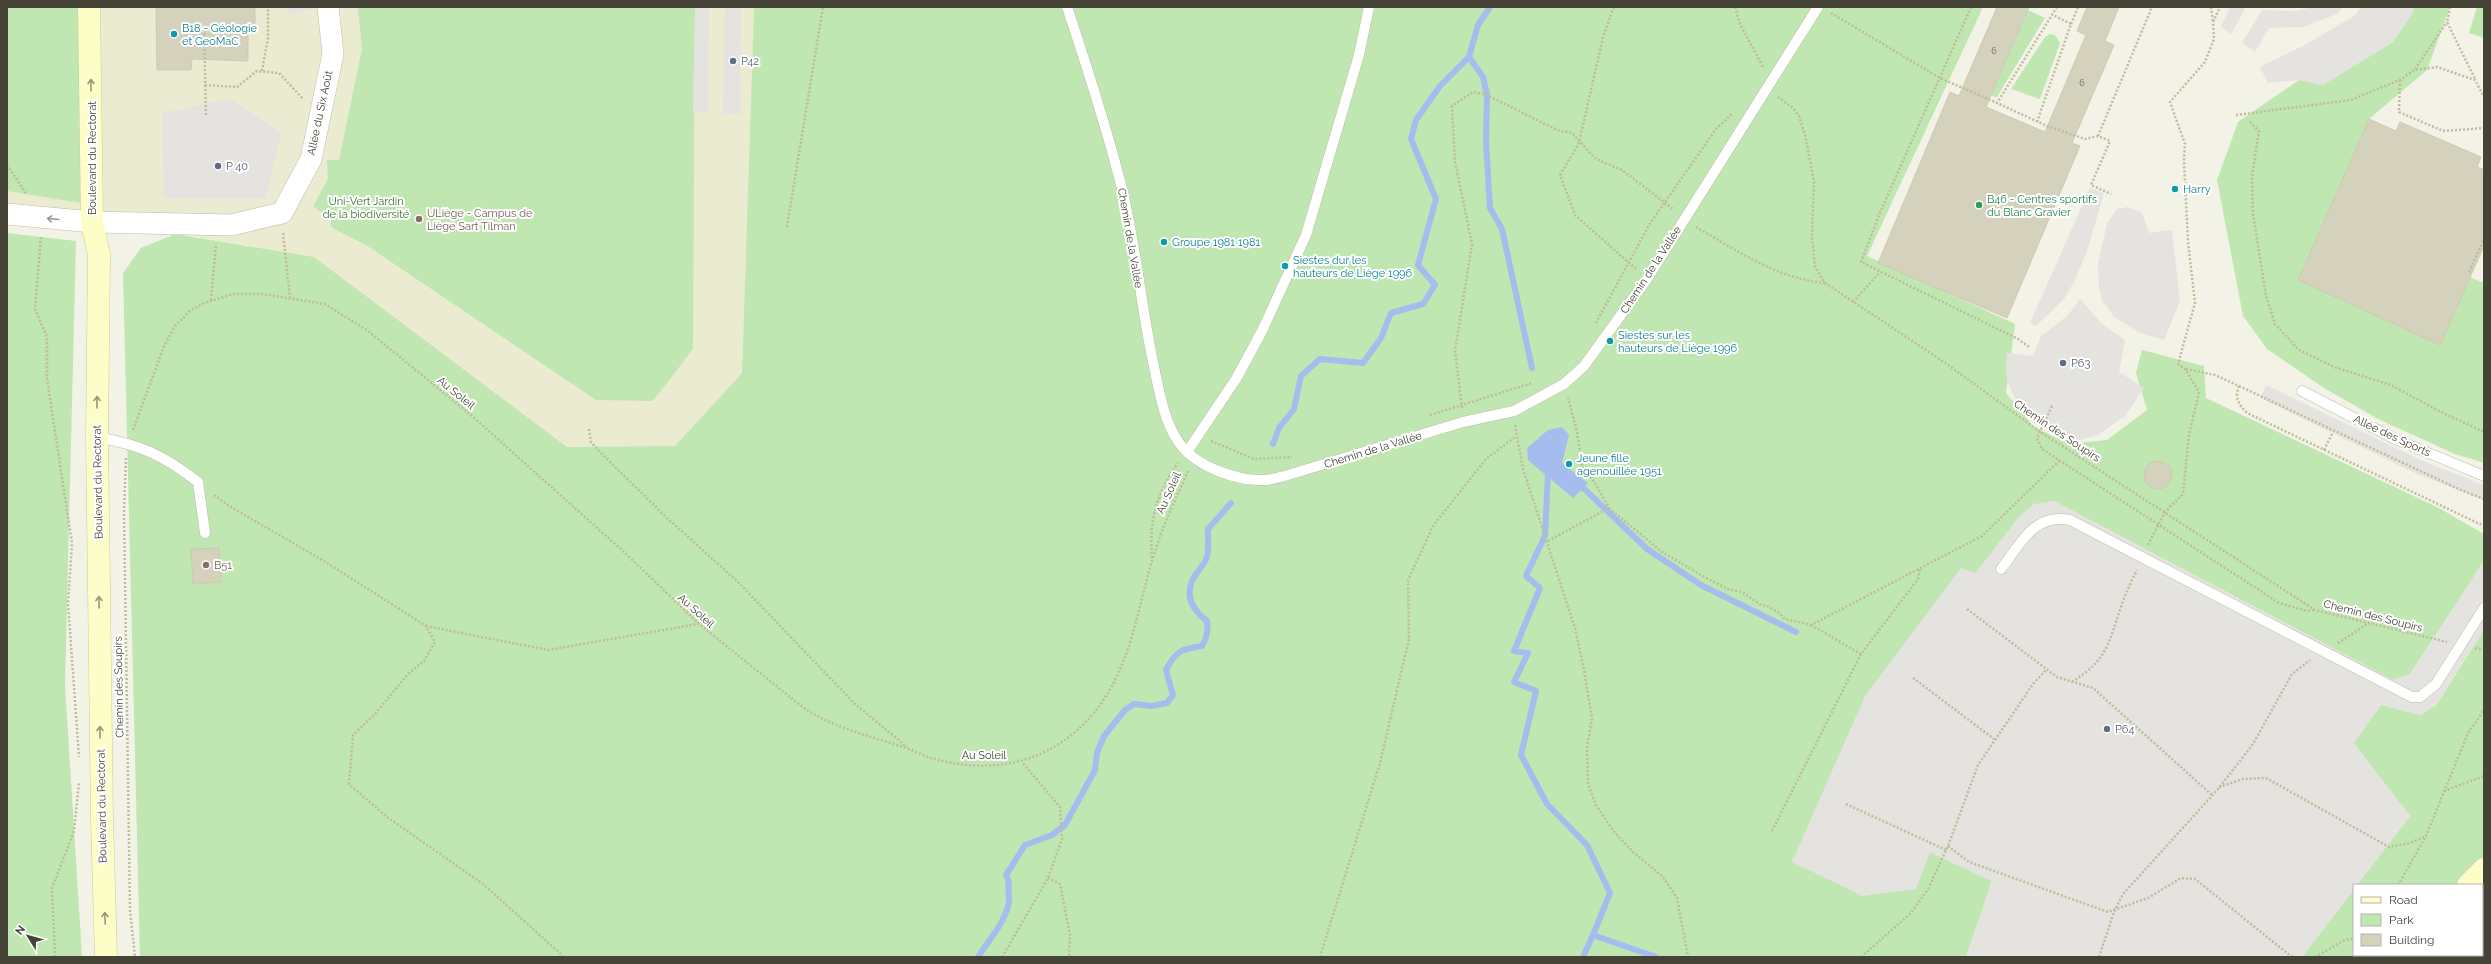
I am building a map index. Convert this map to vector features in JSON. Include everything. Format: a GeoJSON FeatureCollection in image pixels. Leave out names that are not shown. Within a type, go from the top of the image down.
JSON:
{"type":"FeatureCollection","features":[{"type":"Feature","properties":{"kind":"main road","name":"Boulevard du Rectorat"},"geometry":{"type":"LineString","coordinates":[[89,7],[92,222],[99,255],[97,437],[102,819],[106,957]]}},
{"type":"Feature","properties":{"kind":"main road"},"geometry":{"type":"LineString","coordinates":[[2469,884],[2484,869]]}},
{"type":"Feature","properties":{"kind":"street","name":"Allée du Six Août"},"geometry":{"type":"LineString","coordinates":[[282,213],[311,159],[333,54],[328,7]]}},
{"type":"Feature","properties":{"kind":"street"},"geometry":{"type":"LineString","coordinates":[[7,214],[92,222],[231,225],[282,213]]}},
{"type":"Feature","properties":{"kind":"lane","name":"Chemin de la Vallée"},"geometry":{"type":"LineString","coordinates":[[1067,7],[1093,87],[1122,190],[1160,394],[1170,428],[1187,452],[1211,467],[1238,477],[1264,480],[1288,475],[1463,422],[1514,411],[1564,384],[1584,366],[1648,279],[1767,90],[1823,9]]}},
{"type":"Feature","properties":{"kind":"lane"},"geometry":{"type":"LineString","coordinates":[[1187,452],[1236,379],[1262,331],[1306,235],[1359,55],[1369,7]]}},
{"type":"Feature","properties":{"kind":"lane","name":"Allée des Sports"},"geometry":{"type":"LineString","coordinates":[[2302,391],[2395,439],[2484,476]]}},
{"type":"Feature","properties":{"kind":"lane"},"geometry":{"type":"LineString","coordinates":[[97,437],[129,443],[154,453],[198,482],[205,533]]}},
{"type":"Feature","properties":{"kind":"lane"},"geometry":{"type":"LineString","coordinates":[[2001,569],[2035,526],[2046,519],[2058,518],[2070,520],[2403,694],[2420,697],[2436,684],[2484,608]]}},
{"type":"Feature","properties":{"kind":"path"},"geometry":{"type":"LineString","coordinates":[[262,72],[268,38],[268,7]]}},
{"type":"Feature","properties":{"kind":"path"},"geometry":{"type":"LineString","coordinates":[[787,228],[823,7]]}},
{"type":"Feature","properties":{"kind":"path"},"geometry":{"type":"LineString","coordinates":[[1614,7],[1603,37],[1579,143],[1560,176],[1576,215],[1648,279]]}},
{"type":"Feature","properties":{"kind":"path"},"geometry":{"type":"LineString","coordinates":[[1593,327],[1628,262],[1664,201],[1723,121],[1767,90],[1740,24],[1735,7]]}},
{"type":"Feature","properties":{"kind":"path"},"geometry":{"type":"LineString","coordinates":[[1972,7],[1861,262],[2018,339],[2028,347]]}},
{"type":"Feature","properties":{"kind":"path"},"geometry":{"type":"LineString","coordinates":[[1997,103],[2057,7]]}},
{"type":"Feature","properties":{"kind":"path"},"geometry":{"type":"LineString","coordinates":[[2037,122],[2078,7]]}},
{"type":"Feature","properties":{"kind":"path"},"geometry":{"type":"LineString","coordinates":[[2098,136],[2152,7]]}},
{"type":"Feature","properties":{"kind":"path"},"geometry":{"type":"LineString","coordinates":[[2072,682],[2094,666],[2108,646],[2121,606],[2142,558],[2165,512],[2183,494],[2189,435],[2199,392],[2185,369],[2178,364],[2195,303],[2188,242],[2184,161],[2185,144],[2170,102],[2205,62],[2214,39],[2211,7]]}},
{"type":"Feature","properties":{"kind":"path"},"geometry":{"type":"LineString","coordinates":[[2213,22],[2220,7]]}},
{"type":"Feature","properties":{"kind":"path"},"geometry":{"type":"LineString","coordinates":[[2236,115],[2351,100],[2400,80],[2414,70],[2447,22],[2450,7]]}},
{"type":"Feature","properties":{"kind":"path"},"geometry":{"type":"LineString","coordinates":[[1823,9],[1940,78],[2037,122],[2085,139],[2098,136],[2110,141],[2091,185],[2111,194]]}},
{"type":"Feature","properties":{"kind":"path"},"geometry":{"type":"LineString","coordinates":[[2053,15],[2071,24]]}},
{"type":"Feature","properties":{"kind":"path"},"geometry":{"type":"LineString","coordinates":[[2447,22],[2484,97]]}},
{"type":"Feature","properties":{"kind":"path"},"geometry":{"type":"LineString","coordinates":[[204,29],[206,116]]}},
{"type":"Feature","properties":{"kind":"path"},"geometry":{"type":"LineString","coordinates":[[2414,70],[2437,67],[2475,80]]}},
{"type":"Feature","properties":{"kind":"path"},"geometry":{"type":"LineString","coordinates":[[205,85],[237,87],[257,71],[279,73],[304,100]]}},
{"type":"Feature","properties":{"kind":"path"},"geometry":{"type":"LineString","coordinates":[[2400,80],[2399,112],[2443,131],[2484,128]]}},
{"type":"Feature","properties":{"kind":"path","name":"Chemin des Soupirs"},"geometry":{"type":"LineString","coordinates":[[1767,90],[1793,108],[1799,116],[1810,156],[1814,182],[1812,237],[1815,267],[1825,283],[1944,362],[2039,431],[2315,610],[2484,650]]}},
{"type":"Feature","properties":{"kind":"path"},"geometry":{"type":"LineString","coordinates":[[1463,422],[1455,351],[1472,244],[1455,162],[1452,106],[1473,92],[1487,95],[1557,130],[1572,133],[1579,143],[1596,159],[1622,170],[1664,201],[1684,220],[1783,273],[1807,281],[1825,283]]}},
{"type":"Feature","properties":{"kind":"path"},"geometry":{"type":"LineString","coordinates":[[2250,122],[2259,131],[2252,177],[2253,214],[2266,296],[2275,324],[2299,350],[2334,367],[2391,386],[2484,432]]}},
{"type":"Feature","properties":{"kind":"path"},"geometry":{"type":"LineString","coordinates":[[7,165],[42,218],[35,309],[47,336],[47,378],[72,544],[68,603],[79,759]]}},
{"type":"Feature","properties":{"kind":"path"},"geometry":{"type":"LineString","coordinates":[[282,213],[290,298]]}},
{"type":"Feature","properties":{"kind":"path"},"geometry":{"type":"LineString","coordinates":[[211,300],[218,224]]}},
{"type":"Feature","properties":{"kind":"path"},"geometry":{"type":"LineString","coordinates":[[2469,272],[2484,239]]}},
{"type":"Feature","properties":{"kind":"path"},"geometry":{"type":"LineString","coordinates":[[1853,302],[1880,272]]}},
{"type":"Feature","properties":{"kind":"path","name":"Au Soleil"},"geometry":{"type":"LineString","coordinates":[[138,419],[169,336],[184,316],[211,300],[240,294],[262,294],[324,304],[368,331],[494,435],[624,552],[699,624],[814,715],[850,731],[909,749],[931,758],[956,763],[988,764],[1022,762],[1034,758],[1060,744],[1102,706],[1125,656],[1152,560],[1165,522],[1188,471],[1187,452]]}},
{"type":"Feature","properties":{"kind":"path"},"geometry":{"type":"LineString","coordinates":[[2185,369],[2215,375],[2333,432],[2463,492],[2484,499]]}},
{"type":"Feature","properties":{"kind":"path"},"geometry":{"type":"LineString","coordinates":[[1425,416],[1461,404],[1487,398],[1537,380]]}},
{"type":"Feature","properties":{"kind":"path"},"geometry":{"type":"LineString","coordinates":[[1564,384],[1577,432],[1582,467],[1595,483],[1608,508],[1662,552],[1708,579],[1728,589],[1742,592],[1761,606],[1767,606],[1778,612],[1785,619],[1811,625],[1861,654]]}},
{"type":"Feature","properties":{"kind":"path"},"geometry":{"type":"LineString","coordinates":[[2239,386],[2236,393],[2239,405],[2247,413],[2484,526]]}},
{"type":"Feature","properties":{"kind":"path"},"geometry":{"type":"LineString","coordinates":[[2052,406],[2039,431],[2037,438],[2039,444],[2060,460],[2280,603],[2307,611],[2315,610]]}},
{"type":"Feature","properties":{"kind":"path"},"geometry":{"type":"LineString","coordinates":[[1514,411],[1515,437],[1523,469],[1548,541],[1575,628],[1584,670],[1592,718],[1587,748],[1588,784],[1596,805],[1614,832],[1663,877],[1677,898],[1688,957]]}},
{"type":"Feature","properties":{"kind":"path","name":"Chemin des Soupirs"},"geometry":{"type":"LineString","coordinates":[[134,957],[130,911],[124,467],[129,443],[138,419]]}},
{"type":"Feature","properties":{"kind":"path"},"geometry":{"type":"LineString","coordinates":[[589,429],[591,442],[602,454],[667,518],[736,580],[861,710],[909,749]]}},
{"type":"Feature","properties":{"kind":"path"},"geometry":{"type":"LineString","coordinates":[[2324,450],[2333,432]]}},
{"type":"Feature","properties":{"kind":"path"},"geometry":{"type":"LineString","coordinates":[[1198,434],[1233,452],[1254,459],[1280,459],[1295,456]]}},
{"type":"Feature","properties":{"kind":"path"},"geometry":{"type":"LineString","coordinates":[[1320,957],[1380,763],[1409,639],[1408,580],[1433,526],[1486,459],[1515,437]]}},
{"type":"Feature","properties":{"kind":"path"},"geometry":{"type":"LineString","coordinates":[[1152,560],[1151,530],[1155,505],[1170,476],[1187,452]]}},
{"type":"Feature","properties":{"kind":"path"},"geometry":{"type":"LineString","coordinates":[[1811,625],[1982,536],[2060,460]]}},
{"type":"Feature","properties":{"kind":"path"},"geometry":{"type":"LineString","coordinates":[[198,482],[229,506],[324,561],[426,626],[548,650],[699,624]]}},
{"type":"Feature","properties":{"kind":"path"},"geometry":{"type":"LineString","coordinates":[[1548,541],[1608,508]]}},
{"type":"Feature","properties":{"kind":"path"},"geometry":{"type":"LineString","coordinates":[[1772,831],[1861,654],[1918,579],[1920,568]]}},
{"type":"Feature","properties":{"kind":"path"},"geometry":{"type":"LineString","coordinates":[[1967,609],[2057,677],[2093,688],[2212,795]]}},
{"type":"Feature","properties":{"kind":"path"},"geometry":{"type":"LineString","coordinates":[[2099,957],[2114,912],[2130,884],[2219,788],[2253,744],[2292,674],[2323,652],[2369,623]]}},
{"type":"Feature","properties":{"kind":"path"},"geometry":{"type":"LineString","coordinates":[[426,626],[435,642],[424,661],[408,674],[374,715],[353,735],[349,784],[387,817],[482,884],[564,957]]}},
{"type":"Feature","properties":{"kind":"path"},"geometry":{"type":"LineString","coordinates":[[1861,957],[1910,914],[1933,882],[1978,765],[1994,739],[2033,684],[2046,670]]}},
{"type":"Feature","properties":{"kind":"path"},"geometry":{"type":"LineString","coordinates":[[1914,678],[1994,739]]}},
{"type":"Feature","properties":{"kind":"path"},"geometry":{"type":"LineString","coordinates":[[2399,884],[2426,836],[2468,733],[2484,710]]}},
{"type":"Feature","properties":{"kind":"path"},"geometry":{"type":"LineString","coordinates":[[1002,957],[1048,878],[1062,839],[1060,807],[1022,762]]}},
{"type":"Feature","properties":{"kind":"path"},"geometry":{"type":"LineString","coordinates":[[55,957],[52,888],[74,831],[80,775]]}},
{"type":"Feature","properties":{"kind":"path"},"geometry":{"type":"LineString","coordinates":[[2444,791],[2484,776]]}},
{"type":"Feature","properties":{"kind":"path"},"geometry":{"type":"LineString","coordinates":[[2219,788],[2243,779],[2266,778],[2389,847],[2410,843],[2426,836]]}},
{"type":"Feature","properties":{"kind":"path"},"geometry":{"type":"LineString","coordinates":[[1846,804],[1946,850]]}},
{"type":"Feature","properties":{"kind":"path"},"geometry":{"type":"LineString","coordinates":[[1948,846],[1969,862],[1997,874],[2114,912],[2148,898],[2181,878],[2188,877],[2195,879],[2292,957]]}},
{"type":"Feature","properties":{"kind":"path"},"geometry":{"type":"LineString","coordinates":[[1048,878],[1060,884],[1070,935],[1069,957]]}},
{"type":"Feature","properties":{"kind":"path"},"geometry":{"type":"LineString","coordinates":[[2315,957],[2343,941],[2353,938]]}},
{"type":"Feature","properties":{"kind":"shaded area","name":"ULiège - Campus de Liège Sart Tilman"},"geometry":{"type":"Polygon","coordinates":[[[7,7],[754,7],[742,373],[675,446],[567,448],[314,257],[7,204],[7,7]]]}},
{"type":"Feature","properties":{"kind":"shaded area"},"geometry":{"type":"Polygon","coordinates":[[[288,7],[318,7],[288,16],[288,7]]]}},
{"type":"Feature","properties":{"kind":"shaded area","name":"P42"},"geometry":{"type":"Polygon","coordinates":[[[695,7],[709,7],[708,112],[693,112],[695,7]]]}},
{"type":"Feature","properties":{"kind":"shaded area","name":"P42"},"geometry":{"type":"Polygon","coordinates":[[[725,7],[741,7],[740,114],[723,114],[725,7]]]}},
{"type":"Feature","properties":{"kind":"shaded area"},"geometry":{"type":"Polygon","coordinates":[[[2230,7],[2246,7],[2231,34],[2221,26],[2230,7]]]}},
{"type":"Feature","properties":{"kind":"shaded area"},"geometry":{"type":"Polygon","coordinates":[[[2313,7],[2343,7],[2337,14],[2303,27],[2269,28],[2255,52],[2242,43],[2262,10],[2296,11],[2313,7]]]}},
{"type":"Feature","properties":{"kind":"shaded area"},"geometry":{"type":"Polygon","coordinates":[[[2361,7],[2414,7],[2411,16],[2392,43],[2323,85],[2299,80],[2268,83],[2260,67],[2305,45],[2354,16],[2361,7]]]}},
{"type":"Feature","properties":{"kind":"shaded area","name":"P 40"},"geometry":{"type":"Polygon","coordinates":[[[230,99],[281,133],[266,199],[164,198],[162,113],[230,99]]]}},
{"type":"Feature","properties":{"kind":"shaded area"},"geometry":{"type":"Polygon","coordinates":[[[2090,188],[2104,193],[2087,251],[2075,280],[2064,299],[2036,326],[2030,323],[2090,188]]]}},
{"type":"Feature","properties":{"kind":"shaded area"},"geometry":{"type":"Polygon","coordinates":[[[2128,207],[2142,213],[2149,233],[2172,230],[2180,301],[2164,340],[2140,333],[2114,317],[2102,300],[2099,288],[2098,265],[2107,223],[2117,209],[2128,207]]]}},
{"type":"Feature","properties":{"kind":"shaded area","name":"P63"},"geometry":{"type":"Polygon","coordinates":[[[2080,299],[2102,324],[2125,340],[2119,372],[2144,388],[2125,416],[2096,436],[2079,440],[2060,438],[2035,423],[2020,408],[2009,386],[2006,370],[2007,353],[2033,356],[2041,336],[2067,316],[2080,299]]]}},
{"type":"Feature","properties":{"kind":"shaded area"},"geometry":{"type":"Polygon","coordinates":[[[2266,385],[2423,461],[2484,485],[2484,500],[2417,474],[2260,398],[2266,385]]]}},
{"type":"Feature","properties":{"kind":"shaded area","name":"P64"},"geometry":{"type":"Polygon","coordinates":[[[2054,501],[2393,680],[2410,674],[2484,561],[2484,630],[2437,704],[2421,715],[2381,705],[2354,743],[2410,816],[2358,884],[2353,884],[2353,890],[2302,957],[1966,957],[1992,881],[1930,852],[1916,889],[1863,896],[1792,862],[1865,696],[1961,568],[1976,573],[2019,517],[2034,504],[2054,501]]]}},
{"type":"Feature","properties":{"kind":"green space"},"geometry":{"type":"Polygon","coordinates":[[[7,7],[89,7],[81,203],[7,191],[7,7]]]}},
{"type":"Feature","properties":{"kind":"green space","name":"Uni-Vert Jardin de la biodiversité"},"geometry":{"type":"Polygon","coordinates":[[[358,7],[695,7],[693,349],[653,401],[596,400],[369,247],[331,227],[331,219],[313,206],[328,179],[327,160],[339,160],[362,49],[358,7]]]}},
{"type":"Feature","properties":{"kind":"green space"},"geometry":{"type":"Polygon","coordinates":[[[754,7],[1983,7],[1867,256],[2015,324],[2006,393],[2033,426],[2068,444],[2107,440],[2147,410],[2136,373],[2142,350],[2204,366],[2206,398],[2439,508],[2484,534],[2484,561],[2410,674],[2393,680],[2054,501],[2019,517],[1976,573],[1792,861],[1863,896],[1930,852],[1992,881],[1966,957],[140,957],[123,273],[141,248],[175,234],[314,257],[567,447],[675,446],[742,373],[754,7]]]}},
{"type":"Feature","properties":{"kind":"green space"},"geometry":{"type":"Polygon","coordinates":[[[2414,7],[2450,7],[2427,70],[2369,119],[2298,280],[2440,345],[2470,277],[2484,283],[2484,463],[2455,454],[2380,420],[2324,388],[2267,349],[2243,316],[2217,180],[2238,122],[2299,80],[2323,85],[2411,16],[2414,7]]]}},
{"type":"Feature","properties":{"kind":"green space"},"geometry":{"type":"Polygon","coordinates":[[[2477,7],[2484,7],[2484,38],[2469,33],[2477,7]]]}},
{"type":"Feature","properties":{"kind":"green space"},"geometry":{"type":"Polygon","coordinates":[[[2028,10],[2045,18],[1997,97],[1991,96],[2028,10]]]}},
{"type":"Feature","properties":{"kind":"green space"},"geometry":{"type":"Polygon","coordinates":[[[2050,34],[2055,35],[2060,43],[2040,99],[2011,89],[2045,37],[2050,34]]]}},
{"type":"Feature","properties":{"kind":"green space"},"geometry":{"type":"Polygon","coordinates":[[[7,233],[76,241],[65,685],[82,957],[7,957],[7,233]]]}},
{"type":"Feature","properties":{"kind":"green space"},"geometry":{"type":"Polygon","coordinates":[[[2484,630],[2484,957],[2431,957],[2483,956],[2483,884],[2358,884],[2410,816],[2353,743],[2381,705],[2421,715],[2437,704],[2484,630]]]}},
{"type":"Feature","properties":{"kind":"green space"},"geometry":{"type":"Polygon","coordinates":[[[2353,890],[2353,956],[2388,956],[2388,957],[2302,957],[2353,890]]]}},
{"type":"Feature","properties":{"kind":"water"},"geometry":{"type":"Polygon","coordinates":[[[1562,427],[1569,435],[1562,463],[1588,483],[1573,498],[1528,460],[1527,448],[1548,430],[1562,427]]]}},
{"type":"Feature","properties":{"kind":"building","name":"B18 - Géologie et GeoMaC"},"geometry":{"type":"Polygon","coordinates":[[[156,7],[255,7],[255,29],[248,29],[248,61],[192,59],[191,70],[157,70],[156,7]]]}},
{"type":"Feature","properties":{"kind":"building","name":"B46 - Centres sportifs du Blanc Gravier"},"geometry":{"type":"Polygon","coordinates":[[[1997,7],[2029,7],[1986,107],[2045,132],[2086,35],[2077,31],[2087,7],[2119,7],[2105,41],[2114,45],[2072,143],[2080,146],[2007,318],[1878,263],[1950,92],[1959,96],[1997,7]]]}},
{"type":"Feature","properties":{"kind":"building"},"geometry":{"type":"Polygon","coordinates":[[[2369,119],[2396,131],[2400,122],[2481,157],[2477,167],[2484,170],[2484,246],[2440,345],[2298,280],[2369,119]]]}},
{"type":"Feature","properties":{"kind":"building"},"geometry":{"type":"Polygon","coordinates":[[[2158,461],[2168,465],[2172,475],[2168,485],[2158,489],[2148,485],[2144,475],[2148,465],[2158,461]]]}},
{"type":"Feature","properties":{"kind":"building","name":"B51"},"geometry":{"type":"Polygon","coordinates":[[[219,548],[221,582],[193,584],[191,549],[219,548]]]}},
{"type":"Feature","properties":{"kind":"waterway"},"geometry":{"type":"LineString","coordinates":[[1273,444],[1279,428],[1294,409],[1301,376],[1320,359],[1363,363],[1381,338],[1391,313],[1423,304],[1435,285],[1418,265],[1436,199],[1411,139],[1416,120],[1440,86],[1469,57],[1478,25],[1490,7]]}},
{"type":"Feature","properties":{"kind":"waterway"},"geometry":{"type":"LineString","coordinates":[[1469,57],[1483,77],[1487,95],[1486,142],[1490,208],[1502,229],[1532,368]]}},
{"type":"Feature","properties":{"kind":"waterway"},"geometry":{"type":"LineString","coordinates":[[1548,472],[1545,536],[1526,576],[1540,588],[1514,651],[1528,653],[1514,682],[1536,691],[1521,755],[1547,804],[1587,845],[1610,893],[1593,935],[1656,957]]}},
{"type":"Feature","properties":{"kind":"waterway"},"geometry":{"type":"LineString","coordinates":[[1578,483],[1647,549],[1701,585],[1796,632]]}},
{"type":"Feature","properties":{"kind":"waterway"},"geometry":{"type":"LineString","coordinates":[[978,957],[1003,920],[1006,913],[1009,900],[1009,882],[1006,875],[1025,845],[1052,835],[1065,825],[1095,770],[1097,753],[1104,736],[1125,710],[1134,704],[1152,706],[1167,703],[1173,695],[1166,670],[1176,655],[1180,652],[1189,648],[1202,646],[1207,634],[1207,621],[1198,613],[1192,604],[1190,598],[1190,587],[1192,581],[1207,557],[1208,529],[1231,503]]}},
{"type":"Feature","properties":{"kind":"waterway"},"geometry":{"type":"LineString","coordinates":[[1583,957],[1593,935]]}},
{"type":"Feature","properties":{"kind":"place","name":"B18 - Géologie et GeoMaC"},"geometry":{"type":"Point","coordinates":[174,34]}},
{"type":"Feature","properties":{"kind":"place","name":"P42"},"geometry":{"type":"Point","coordinates":[733,61]}},
{"type":"Feature","properties":{"kind":"place","name":"P 40"},"geometry":{"type":"Point","coordinates":[218,166]}},
{"type":"Feature","properties":{"kind":"place","name":"Harry"},"geometry":{"type":"Point","coordinates":[2175,189]}},
{"type":"Feature","properties":{"kind":"place","name":"B46 - Centres sportifs du Blanc Gravier"},"geometry":{"type":"Point","coordinates":[1979,205]}},
{"type":"Feature","properties":{"kind":"place","name":"ULiège - Campus de Liège Sart Tilman"},"geometry":{"type":"Point","coordinates":[419,219]}},
{"type":"Feature","properties":{"kind":"place","name":"Groupe 1981 1981"},"geometry":{"type":"Point","coordinates":[1164,242]}},
{"type":"Feature","properties":{"kind":"place","name":"Siestes dur les hauteurs de Liège 1996"},"geometry":{"type":"Point","coordinates":[1285,266]}},
{"type":"Feature","properties":{"kind":"place","name":"Siestes sur les hauteurs de Liège 1996"},"geometry":{"type":"Point","coordinates":[1610,341]}},
{"type":"Feature","properties":{"kind":"place","name":"P63"},"geometry":{"type":"Point","coordinates":[2063,363]}},
{"type":"Feature","properties":{"kind":"place","name":"Jeune fille agenouillée 1951"},"geometry":{"type":"Point","coordinates":[1569,464]}},
{"type":"Feature","properties":{"kind":"place","name":"B51"},"geometry":{"type":"Point","coordinates":[206,565]}},
{"type":"Feature","properties":{"kind":"place","name":"P64"},"geometry":{"type":"Point","coordinates":[2107,729]}}]}
